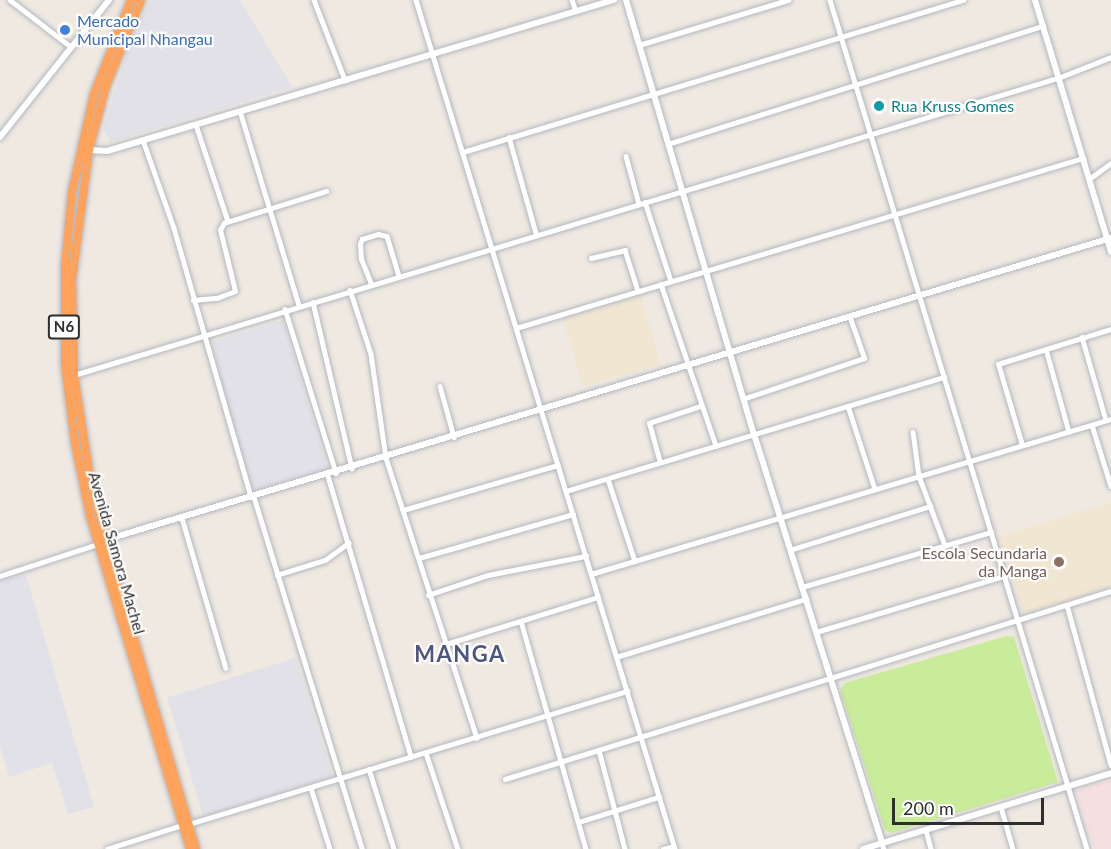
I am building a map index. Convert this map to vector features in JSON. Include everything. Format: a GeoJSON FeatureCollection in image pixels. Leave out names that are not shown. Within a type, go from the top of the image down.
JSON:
{"type":"FeatureCollection","features":[{"type":"Feature","properties":{"kind":"highway","name":"Avenida Samora Machel"},"geometry":{"type":"LineString","coordinates":[[131,0],[94,94],[80,146],[65,266],[67,394],[82,481],[132,656],[139,666]]}},
{"type":"Feature","properties":{"kind":"highway","name":"N6"},"geometry":{"type":"LineString","coordinates":[[141,0],[106,87],[89,150],[72,280],[74,375],[101,542],[186,824],[196,849]]}},
{"type":"Feature","properties":{"kind":"highway","name":"N6"},"geometry":{"type":"LineString","coordinates":[[186,824],[190,849]]}},
{"type":"Feature","properties":{"kind":"street"},"geometry":{"type":"LineString","coordinates":[[10,0],[70,46]]}},
{"type":"Feature","properties":{"kind":"street"},"geometry":{"type":"LineString","coordinates":[[0,136],[70,46],[110,0]]}},
{"type":"Feature","properties":{"kind":"street"},"geometry":{"type":"LineString","coordinates":[[314,0],[345,80]]}},
{"type":"Feature","properties":{"kind":"street"},"geometry":{"type":"LineString","coordinates":[[416,0],[675,847],[663,849]]}},
{"type":"Feature","properties":{"kind":"street"},"geometry":{"type":"LineString","coordinates":[[572,0],[576,11]]}},
{"type":"Feature","properties":{"kind":"street"},"geometry":{"type":"LineString","coordinates":[[89,150],[107,151],[614,0]]}},
{"type":"Feature","properties":{"kind":"street"},"geometry":{"type":"LineString","coordinates":[[626,0],[743,399],[883,846]]}},
{"type":"Feature","properties":{"kind":"street"},"geometry":{"type":"LineString","coordinates":[[639,45],[788,0]]}},
{"type":"Feature","properties":{"kind":"street"},"geometry":{"type":"LineString","coordinates":[[830,0],[1087,849]]}},
{"type":"Feature","properties":{"kind":"street"},"geometry":{"type":"LineString","coordinates":[[463,152],[963,0]]}},
{"type":"Feature","properties":{"kind":"street"},"geometry":{"type":"LineString","coordinates":[[1035,0],[1109,238],[1111,252]]}},
{"type":"Feature","properties":{"kind":"street"},"geometry":{"type":"LineString","coordinates":[[668,144],[1043,26]]}},
{"type":"Feature","properties":{"kind":"street"},"geometry":{"type":"LineString","coordinates":[[74,375],[870,132],[1058,78],[1111,57]]}},
{"type":"Feature","properties":{"kind":"street"},"geometry":{"type":"LineString","coordinates":[[240,111],[299,305]]}},
{"type":"Feature","properties":{"kind":"street"},"geometry":{"type":"LineString","coordinates":[[196,124],[228,221]]}},
{"type":"Feature","properties":{"kind":"street"},"geometry":{"type":"LineString","coordinates":[[509,138],[536,233]]}},
{"type":"Feature","properties":{"kind":"street"},"geometry":{"type":"LineString","coordinates":[[143,140],[174,228],[193,300],[252,497],[338,779],[362,849]]}},
{"type":"Feature","properties":{"kind":"street"},"geometry":{"type":"LineString","coordinates":[[626,156],[671,281]]}},
{"type":"Feature","properties":{"kind":"street"},"geometry":{"type":"LineString","coordinates":[[516,328],[1083,158]]}},
{"type":"Feature","properties":{"kind":"street"},"geometry":{"type":"LineString","coordinates":[[1089,179],[1111,163]]}},
{"type":"Feature","properties":{"kind":"street"},"geometry":{"type":"LineString","coordinates":[[193,300],[217,298],[235,291],[220,230],[228,221],[326,191]]}},
{"type":"Feature","properties":{"kind":"street"},"geometry":{"type":"LineString","coordinates":[[371,284],[361,259],[360,244],[362,239],[378,234],[387,236],[399,276]]}},
{"type":"Feature","properties":{"kind":"street"},"geometry":{"type":"LineString","coordinates":[[0,576],[101,542],[542,412],[1109,238]]}},
{"type":"Feature","properties":{"kind":"street"},"geometry":{"type":"LineString","coordinates":[[591,258],[625,250],[638,291]]}},
{"type":"Feature","properties":{"kind":"street"},"geometry":{"type":"LineString","coordinates":[[661,284],[716,446]]}},
{"type":"Feature","properties":{"kind":"street"},"geometry":{"type":"LineString","coordinates":[[350,290],[371,354],[386,458],[419,558],[428,595],[477,738]]}},
{"type":"Feature","properties":{"kind":"street"},"geometry":{"type":"LineString","coordinates":[[313,302],[352,468]]}},
{"type":"Feature","properties":{"kind":"street"},"geometry":{"type":"LineString","coordinates":[[285,309],[336,473]]}},
{"type":"Feature","properties":{"kind":"street"},"geometry":{"type":"LineString","coordinates":[[743,399],[864,358],[850,318]]}},
{"type":"Feature","properties":{"kind":"street"},"geometry":{"type":"LineString","coordinates":[[1023,445],[998,364],[1111,328]]}},
{"type":"Feature","properties":{"kind":"street"},"geometry":{"type":"LineString","coordinates":[[591,574],[1109,420],[1083,337]]}},
{"type":"Feature","properties":{"kind":"street"},"geometry":{"type":"LineString","coordinates":[[1046,349],[1069,432]]}},
{"type":"Feature","properties":{"kind":"street"},"geometry":{"type":"LineString","coordinates":[[566,491],[944,377]]}},
{"type":"Feature","properties":{"kind":"street"},"geometry":{"type":"LineString","coordinates":[[440,386],[454,437]]}},
{"type":"Feature","properties":{"kind":"street"},"geometry":{"type":"LineString","coordinates":[[660,463],[649,423],[701,406]]}},
{"type":"Feature","properties":{"kind":"street"},"geometry":{"type":"LineString","coordinates":[[848,406],[875,489]]}},
{"type":"Feature","properties":{"kind":"street"},"geometry":{"type":"LineString","coordinates":[[1092,425],[1111,486]]}},
{"type":"Feature","properties":{"kind":"street"},"geometry":{"type":"LineString","coordinates":[[913,432],[919,476],[945,545]]}},
{"type":"Feature","properties":{"kind":"street"},"geometry":{"type":"LineString","coordinates":[[403,510],[558,465]]}},
{"type":"Feature","properties":{"kind":"street"},"geometry":{"type":"LineString","coordinates":[[328,476],[411,757]]}},
{"type":"Feature","properties":{"kind":"street"},"geometry":{"type":"LineString","coordinates":[[608,478],[635,561]]}},
{"type":"Feature","properties":{"kind":"street"},"geometry":{"type":"LineString","coordinates":[[790,550],[930,506]]}},
{"type":"Feature","properties":{"kind":"street"},"geometry":{"type":"LineString","coordinates":[[419,558],[573,514]]}},
{"type":"Feature","properties":{"kind":"street"},"geometry":{"type":"LineString","coordinates":[[182,518],[226,668]]}},
{"type":"Feature","properties":{"kind":"street"},"geometry":{"type":"LineString","coordinates":[[802,587],[991,532]]}},
{"type":"Feature","properties":{"kind":"street"},"geometry":{"type":"LineString","coordinates":[[277,575],[325,560],[348,543]]}},
{"type":"Feature","properties":{"kind":"street"},"geometry":{"type":"LineString","coordinates":[[428,595],[488,575],[586,556]]}},
{"type":"Feature","properties":{"kind":"street"},"geometry":{"type":"LineString","coordinates":[[816,632],[1004,576]]}},
{"type":"Feature","properties":{"kind":"street"},"geometry":{"type":"LineString","coordinates":[[505,779],[1111,592]]}},
{"type":"Feature","properties":{"kind":"street"},"geometry":{"type":"LineString","coordinates":[[446,644],[598,597]]}},
{"type":"Feature","properties":{"kind":"street"},"geometry":{"type":"LineString","coordinates":[[616,657],[806,599]]}},
{"type":"Feature","properties":{"kind":"street"},"geometry":{"type":"LineString","coordinates":[[1068,605],[1111,765]]}},
{"type":"Feature","properties":{"kind":"street"},"geometry":{"type":"LineString","coordinates":[[521,621],[586,849]]}},
{"type":"Feature","properties":{"kind":"street"},"geometry":{"type":"LineString","coordinates":[[107,849],[627,691]]}},
{"type":"Feature","properties":{"kind":"street"},"geometry":{"type":"LineString","coordinates":[[599,750],[625,849]]}},
{"type":"Feature","properties":{"kind":"street"},"geometry":{"type":"LineString","coordinates":[[426,753],[458,849]]}},
{"type":"Feature","properties":{"kind":"street"},"geometry":{"type":"LineString","coordinates":[[369,769],[394,849]]}},
{"type":"Feature","properties":{"kind":"street"},"geometry":{"type":"LineString","coordinates":[[863,849],[883,846],[926,830],[1111,773]]}},
{"type":"Feature","properties":{"kind":"street"},"geometry":{"type":"LineString","coordinates":[[311,788],[330,849]]}},
{"type":"Feature","properties":{"kind":"street"},"geometry":{"type":"LineString","coordinates":[[579,822],[616,812],[659,796]]}},
{"type":"Feature","properties":{"kind":"street"},"geometry":{"type":"LineString","coordinates":[[1001,807],[1013,849]]}},
{"type":"Feature","properties":{"kind":"street"},"geometry":{"type":"LineString","coordinates":[[926,830],[931,849]]}},
{"type":"Feature","properties":{"kind":"shaded area"},"geometry":{"type":"Polygon","coordinates":[[[150,0],[240,0],[292,87],[111,142],[103,129],[131,40],[150,0]]]}},
{"type":"Feature","properties":{"kind":"shaded area"},"geometry":{"type":"Polygon","coordinates":[[[641,296],[661,364],[583,387],[563,318],[641,296]]]}},
{"type":"Feature","properties":{"kind":"shaded area"},"geometry":{"type":"Polygon","coordinates":[[[283,320],[328,469],[254,490],[232,427],[212,342],[283,320]]]}},
{"type":"Feature","properties":{"kind":"shaded area","name":"Escola Secundaria da Manga"},"geometry":{"type":"Polygon","coordinates":[[[1111,502],[1111,587],[1024,614],[999,537],[1111,502]]]}},
{"type":"Feature","properties":{"kind":"shaded area"},"geometry":{"type":"Polygon","coordinates":[[[26,575],[94,807],[68,814],[52,763],[9,777],[0,746],[0,579],[26,575]]]}},
{"type":"Feature","properties":{"kind":"shaded area"},"geometry":{"type":"Polygon","coordinates":[[[296,658],[332,777],[203,816],[167,697],[296,658]]]}},
{"type":"Feature","properties":{"kind":"shaded area"},"geometry":{"type":"Polygon","coordinates":[[[1111,780],[1111,849],[1095,849],[1077,795],[1080,789],[1111,780]]]}},
{"type":"Feature","properties":{"kind":"green space"},"geometry":{"type":"Polygon","coordinates":[[[1006,636],[1014,637],[1058,782],[891,833],[885,830],[840,690],[845,683],[1006,636]]]}},
{"type":"Feature","properties":{"kind":"place","name":"Mercado Municipal Nhangau"},"geometry":{"type":"Point","coordinates":[65,30]}},
{"type":"Feature","properties":{"kind":"place","name":"Rua Kruss Gomes"},"geometry":{"type":"Point","coordinates":[879,106]}},
{"type":"Feature","properties":{"kind":"place","name":"Escola Secundaria da Manga"},"geometry":{"type":"Point","coordinates":[1059,562]}},
{"type":"Feature","properties":{"kind":"district","name":"MANGA"},"geometry":{"type":"Point","coordinates":[460,654]}}]}
